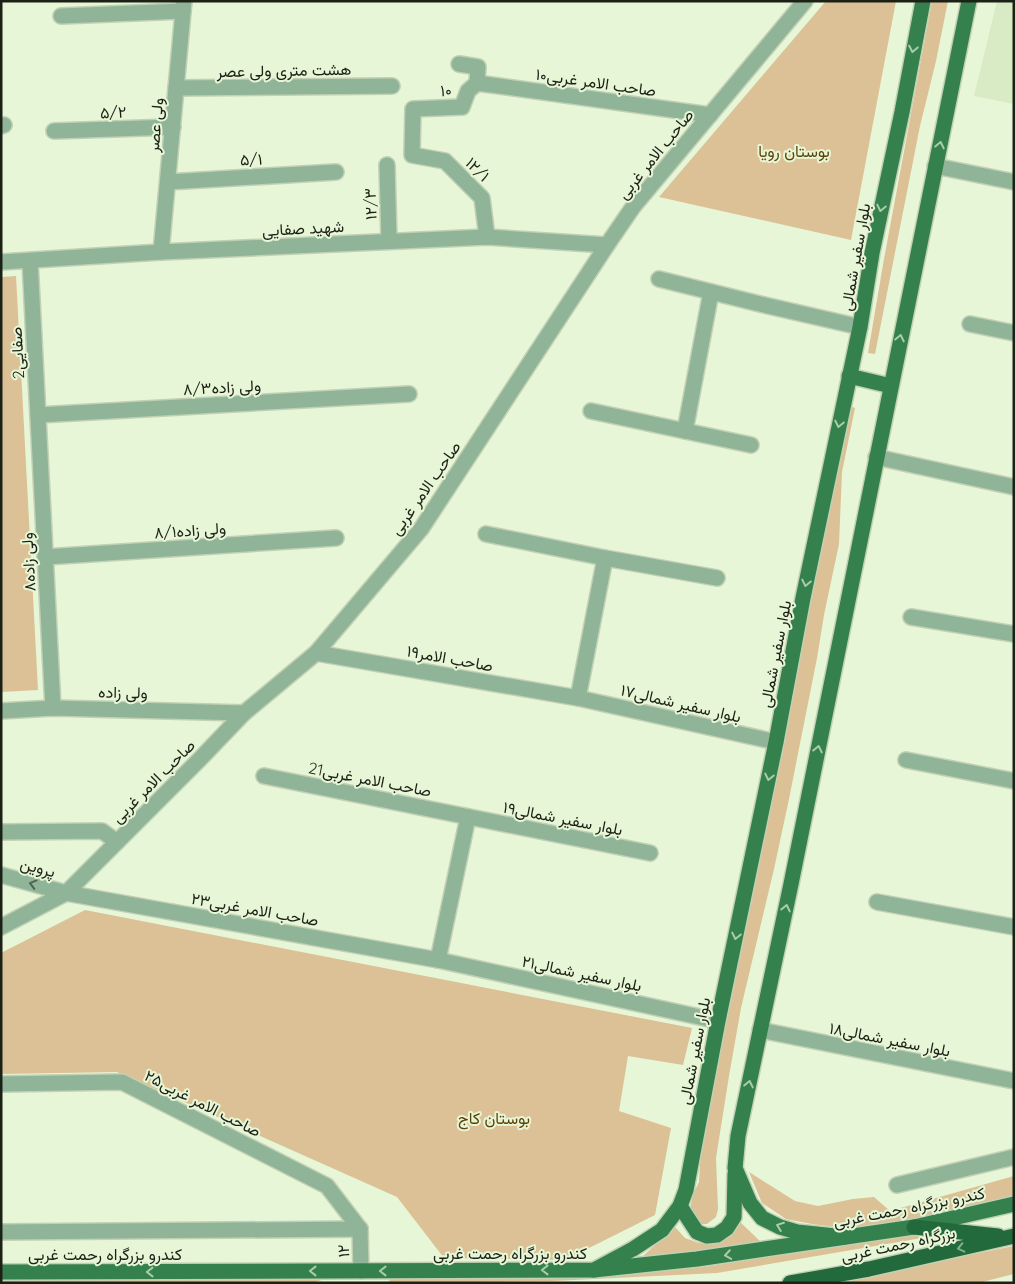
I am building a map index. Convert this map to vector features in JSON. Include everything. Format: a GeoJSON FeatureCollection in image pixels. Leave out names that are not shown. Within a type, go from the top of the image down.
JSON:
{"type":"FeatureCollection","features":[{"type":"Feature","properties":{"kind":"highway"},"geometry":{"type":"LineString","coordinates":[[914,1227],[1011,1237]]}},
{"type":"Feature","properties":{"kind":"highway","name":"بزرگراه رحمت غربی"},"geometry":{"type":"LineString","coordinates":[[790,1283],[868,1269],[1011,1237]]}},
{"type":"Feature","properties":{"kind":"main road","name":"بلوار سفیر شمالی"},"geometry":{"type":"LineString","coordinates":[[594,1270],[633,1249],[662,1230],[680,1206],[686,1190],[805,589],[860,327],[872,252],[902,112],[923,1]]}},
{"type":"Feature","properties":{"kind":"main road"},"geometry":{"type":"LineString","coordinates":[[680,1206],[697,1232],[707,1236],[717,1235],[727,1228],[734,1217],[738,1136],[791,884],[969,1]]}},
{"type":"Feature","properties":{"kind":"main road"},"geometry":{"type":"LineString","coordinates":[[849,376],[890,386]]}},
{"type":"Feature","properties":{"kind":"main road"},"geometry":{"type":"LineString","coordinates":[[735,1168],[750,1203],[762,1218],[780,1227],[797,1232],[845,1237]]}},
{"type":"Feature","properties":{"kind":"main road","name":"کندرو بزرگراه رحمت غربی"},"geometry":{"type":"LineString","coordinates":[[1,1272],[594,1270],[697,1259],[914,1227],[1014,1204]]}},
{"type":"Feature","properties":{"kind":"main road"},"geometry":{"type":"LineString","coordinates":[[332,1283],[361,1271]]}},
{"type":"Feature","properties":{"kind":"street","name":"صاحب الامر غربی"},"geometry":{"type":"LineString","coordinates":[[1,927],[66,893],[244,713],[316,653],[421,529],[633,207],[805,1]]}},
{"type":"Feature","properties":{"kind":"street"},"geometry":{"type":"LineString","coordinates":[[61,16],[184,6]]}},
{"type":"Feature","properties":{"kind":"street","name":"ولی عصر"},"geometry":{"type":"LineString","coordinates":[[162,252],[184,6]]}},
{"type":"Feature","properties":{"kind":"street","name":"۱۰"},"geometry":{"type":"LineString","coordinates":[[412,155],[413,109],[462,107],[468,91],[477,83],[478,67],[459,64]]}},
{"type":"Feature","properties":{"kind":"street","name":"صاحب الامر غربی۱۰"},"geometry":{"type":"LineString","coordinates":[[477,83],[710,115]]}},
{"type":"Feature","properties":{"kind":"street","name":"هشت متری ولی عصر"},"geometry":{"type":"LineString","coordinates":[[176,88],[392,86]]}},
{"type":"Feature","properties":{"kind":"street","name":"۵/۲"},"geometry":{"type":"LineString","coordinates":[[54,131],[173,127]]}},
{"type":"Feature","properties":{"kind":"street","name":"۱۲/۱"},"geometry":{"type":"LineString","coordinates":[[412,155],[446,161],[482,198],[487,237]]}},
{"type":"Feature","properties":{"kind":"street","name":"۱۲/۳"},"geometry":{"type":"LineString","coordinates":[[387,165],[389,242]]}},
{"type":"Feature","properties":{"kind":"street"},"geometry":{"type":"LineString","coordinates":[[935,166],[1014,182]]}},
{"type":"Feature","properties":{"kind":"street","name":"۵/۱"},"geometry":{"type":"LineString","coordinates":[[168,182],[336,172]]}},
{"type":"Feature","properties":{"kind":"street","name":"شهید صفایی"},"geometry":{"type":"LineString","coordinates":[[1,262],[162,252],[487,237],[607,245]]}},
{"type":"Feature","properties":{"kind":"street","name":"2صفایی"},"geometry":{"type":"LineString","coordinates":[[30,260],[38,415]]}},
{"type":"Feature","properties":{"kind":"street"},"geometry":{"type":"LineString","coordinates":[[659,279],[860,327]]}},
{"type":"Feature","properties":{"kind":"street"},"geometry":{"type":"LineString","coordinates":[[685,431],[711,292]]}},
{"type":"Feature","properties":{"kind":"street"},"geometry":{"type":"LineString","coordinates":[[970,324],[1014,333]]}},
{"type":"Feature","properties":{"kind":"street","name":"ولی زاده۸/۳"},"geometry":{"type":"LineString","coordinates":[[38,415],[409,394]]}},
{"type":"Feature","properties":{"kind":"street"},"geometry":{"type":"LineString","coordinates":[[592,411],[751,445]]}},
{"type":"Feature","properties":{"kind":"street","name":"ولی زاده۸"},"geometry":{"type":"LineString","coordinates":[[38,415],[53,708]]}},
{"type":"Feature","properties":{"kind":"street"},"geometry":{"type":"LineString","coordinates":[[876,457],[1014,487]]}},
{"type":"Feature","properties":{"kind":"street"},"geometry":{"type":"LineString","coordinates":[[486,534],[716,578]]}},
{"type":"Feature","properties":{"kind":"street","name":"ولی زاده۸/۱"},"geometry":{"type":"LineString","coordinates":[[45,557],[336,538]]}},
{"type":"Feature","properties":{"kind":"street"},"geometry":{"type":"LineString","coordinates":[[578,698],[604,558]]}},
{"type":"Feature","properties":{"kind":"street"},"geometry":{"type":"LineString","coordinates":[[911,617],[1014,634]]}},
{"type":"Feature","properties":{"kind":"street","name":"صاحب الامر۱۹"},"geometry":{"type":"LineString","coordinates":[[316,653],[578,698]]}},
{"type":"Feature","properties":{"kind":"street","name":"بلوار سفیر شمالی۱۷"},"geometry":{"type":"LineString","coordinates":[[578,698],[776,742]]}},
{"type":"Feature","properties":{"kind":"street","name":"ولی زاده"},"geometry":{"type":"LineString","coordinates":[[1,711],[53,708],[244,713]]}},
{"type":"Feature","properties":{"kind":"street"},"geometry":{"type":"LineString","coordinates":[[906,760],[1014,781]]}},
{"type":"Feature","properties":{"kind":"street","name":"21صاحب الامر غربی"},"geometry":{"type":"LineString","coordinates":[[264,776],[468,817]]}},
{"type":"Feature","properties":{"kind":"street"},"geometry":{"type":"LineString","coordinates":[[438,960],[468,817]]}},
{"type":"Feature","properties":{"kind":"street","name":"بلوار سفیر شمالی۱۹"},"geometry":{"type":"LineString","coordinates":[[468,817],[650,853]]}},
{"type":"Feature","properties":{"kind":"street"},"geometry":{"type":"LineString","coordinates":[[1,832],[102,831],[117,842]]}},
{"type":"Feature","properties":{"kind":"street","name":"پروین"},"geometry":{"type":"LineString","coordinates":[[1,876],[66,893]]}},
{"type":"Feature","properties":{"kind":"street","name":"صاحب الامر غربی۲۳"},"geometry":{"type":"LineString","coordinates":[[66,893],[438,960]]}},
{"type":"Feature","properties":{"kind":"street"},"geometry":{"type":"LineString","coordinates":[[877,902],[1014,927]]}},
{"type":"Feature","properties":{"kind":"street","name":"بلوار سفیر شمالی۲۱"},"geometry":{"type":"LineString","coordinates":[[438,960],[718,1021]]}},
{"type":"Feature","properties":{"kind":"street","name":"بلوار سفیر شمالی۱۸"},"geometry":{"type":"LineString","coordinates":[[760,1030],[1014,1081]]}},
{"type":"Feature","properties":{"kind":"street","name":"صاحب الامر غربی۲۵"},"geometry":{"type":"LineString","coordinates":[[1,1084],[122,1082],[327,1186],[360,1229]]}},
{"type":"Feature","properties":{"kind":"street"},"geometry":{"type":"LineString","coordinates":[[897,1185],[1014,1157]]}},
{"type":"Feature","properties":{"kind":"street"},"geometry":{"type":"LineString","coordinates":[[1,1232],[360,1229]]}},
{"type":"Feature","properties":{"kind":"street","name":"۱۲"},"geometry":{"type":"LineString","coordinates":[[360,1229],[361,1271]]}},
{"type":"Feature","properties":{"kind":"shaded area"},"geometry":{"type":"Polygon","coordinates":[[[997,1],[1014,1],[1014,104],[974,96],[997,1]]]}},
{"type":"Feature","properties":{"kind":"green space","name":"بوستان رویا"},"geometry":{"type":"Polygon","coordinates":[[[826,1],[896,1],[851,240],[659,197],[826,1]]]}},
{"type":"Feature","properties":{"kind":"green space"},"geometry":{"type":"Polygon","coordinates":[[[932,1],[948,1],[920,126],[875,354],[868,353],[884,259],[932,1]]]}},
{"type":"Feature","properties":{"kind":"green space"},"geometry":{"type":"Polygon","coordinates":[[[16,276],[38,690],[1,692],[1,277],[16,276]]]}},
{"type":"Feature","properties":{"kind":"green space"},"geometry":{"type":"Polygon","coordinates":[[[850,406],[855,408],[842,472],[839,544],[789,799],[741,1008],[716,1158],[718,1209],[716,1217],[707,1224],[698,1224],[690,1214],[692,1196],[699,1182],[711,1089],[775,786],[850,406]]]}},
{"type":"Feature","properties":{"kind":"green space","name":"بوستان کاج"},"geometry":{"type":"Polygon","coordinates":[[[85,910],[692,1028],[683,1065],[628,1056],[619,1111],[671,1128],[655,1215],[565,1260],[444,1258],[397,1197],[117,1072],[1,1074],[1,953],[85,910]]]}},
{"type":"Feature","properties":{"kind":"green space"},"geometry":{"type":"Polygon","coordinates":[[[749,1172],[795,1201],[818,1206],[874,1197],[890,1211],[1014,1176],[1014,1198],[939,1217],[853,1229],[786,1219],[762,1203],[749,1172]]]}},
{"type":"Feature","properties":{"kind":"green space"},"geometry":{"type":"Polygon","coordinates":[[[739,1221],[764,1245],[709,1252],[643,1256],[675,1227],[685,1238],[699,1243],[712,1244],[728,1235],[739,1221]]]}},
{"type":"Feature","properties":{"kind":"green space"},"geometry":{"type":"Polygon","coordinates":[[[913,1234],[922,1238],[717,1273],[553,1281],[387,1283],[393,1277],[554,1275],[704,1267],[913,1234]]]}},
{"type":"Feature","properties":{"kind":"green space"},"geometry":{"type":"Polygon","coordinates":[[[1014,1246],[1014,1274],[978,1283],[828,1283],[1014,1246]]]}},
{"type":"Feature","properties":{"kind":"green space"},"geometry":{"type":"Polygon","coordinates":[[[328,1278],[312,1283],[1,1283],[1,1279],[328,1278]]]}}]}
